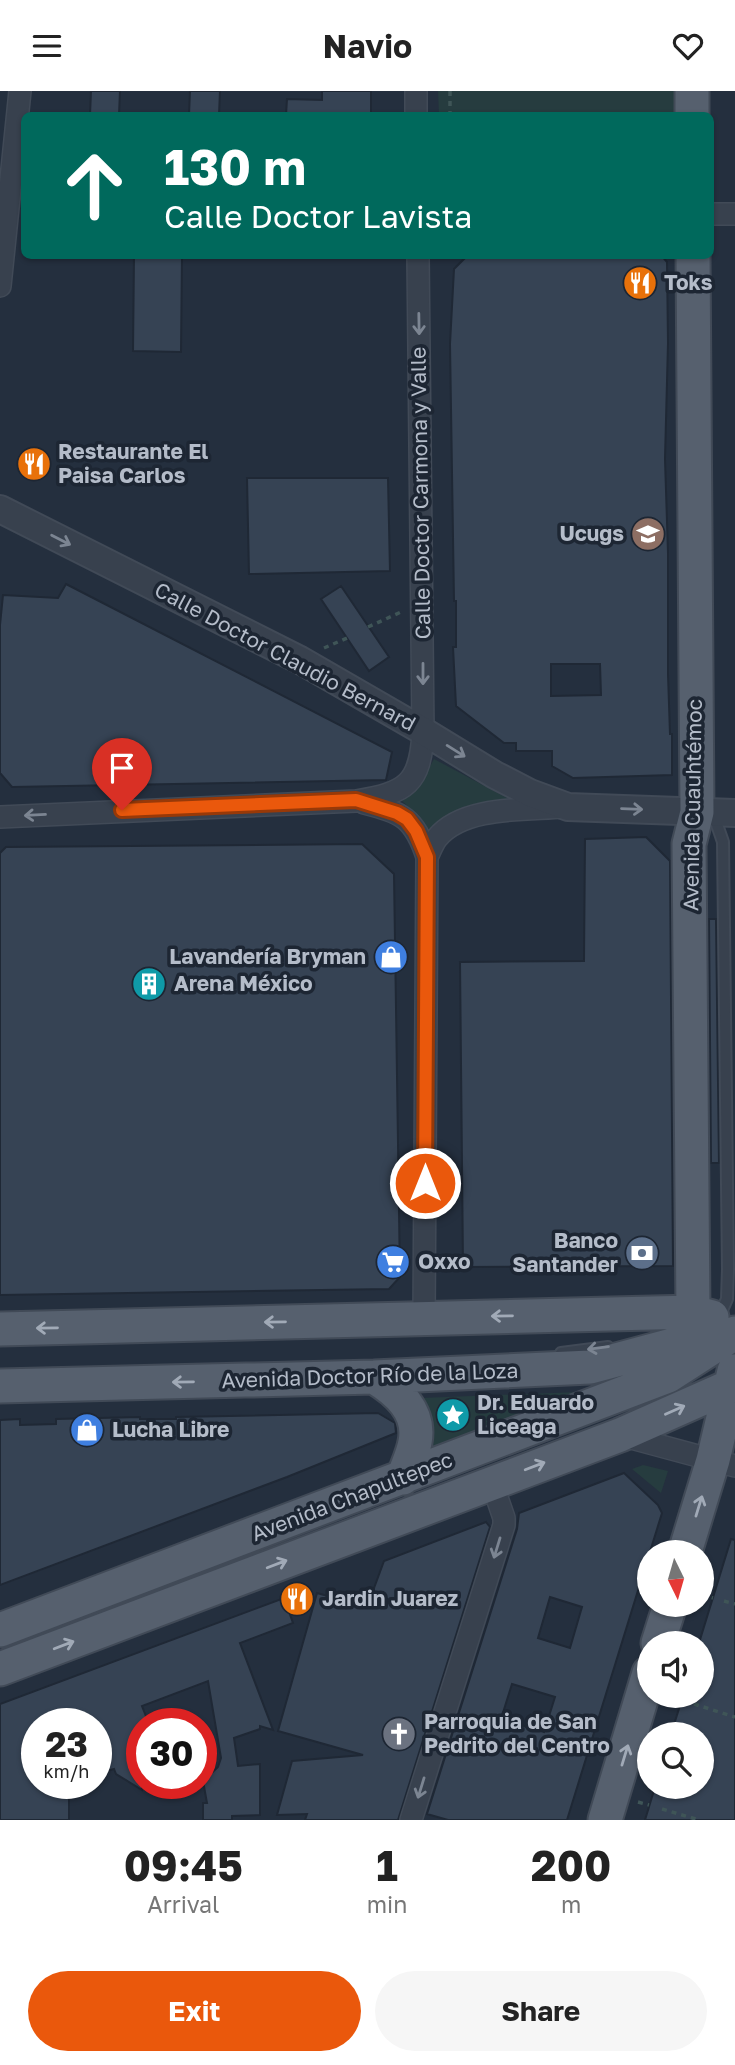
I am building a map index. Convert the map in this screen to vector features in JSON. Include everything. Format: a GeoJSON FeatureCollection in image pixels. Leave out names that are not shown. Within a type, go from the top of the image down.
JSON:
{"type":"FeatureCollection","features":[{"type":"Feature","properties":{"kind":"main road"},"geometry":{"type":"LineString","coordinates":[[692,91],[692,112]]}},
{"type":"Feature","properties":{"kind":"main road","name":"Avenida Cuauhtémoc"},"geometry":{"type":"LineString","coordinates":[[693,259],[712,813],[690,843],[714,1325]]}},
{"type":"Feature","properties":{"kind":"main road"},"geometry":{"type":"LineString","coordinates":[[0,1329],[424,1318],[714,1325]]}},
{"type":"Feature","properties":{"kind":"main road","name":"Avenida Doctor Río de la Loza"},"geometry":{"type":"LineString","coordinates":[[0,1386],[374,1377],[590,1367],[714,1325]]}},
{"type":"Feature","properties":{"kind":"main road","name":"Avenida Chapultepec"},"geometry":{"type":"LineString","coordinates":[[0,1607],[668,1376],[714,1325]]}},
{"type":"Feature","properties":{"kind":"main road"},"geometry":{"type":"LineString","coordinates":[[374,1377],[391,1387],[413,1414],[416,1431],[407,1467]]}},
{"type":"Feature","properties":{"kind":"main road"},"geometry":{"type":"LineString","coordinates":[[690,1540],[724,1463],[734,1379]]}},
{"type":"Feature","properties":{"kind":"main road","name":"Avenida Chapultepec"},"geometry":{"type":"LineString","coordinates":[[0,1669],[620,1434],[734,1379]]}},
{"type":"Feature","properties":{"kind":"main road","name":"Avenida Chapultepec"},"geometry":{"type":"LineString","coordinates":[[0,1630],[407,1467]]}},
{"type":"Feature","properties":{"kind":"main road"},"geometry":{"type":"LineString","coordinates":[[606,1820],[639,1708]]}},
{"type":"Feature","properties":{"kind":"street"},"geometry":{"type":"LineString","coordinates":[[0,286],[2,247],[11,204],[20,91]]}},
{"type":"Feature","properties":{"kind":"street"},"geometry":{"type":"LineString","coordinates":[[416,91],[416,112]]}},
{"type":"Feature","properties":{"kind":"street"},"geometry":{"type":"LineString","coordinates":[[714,214],[735,214]]}},
{"type":"Feature","properties":{"kind":"street","name":"Calle Doctor Carmona y Valle"},"geometry":{"type":"LineString","coordinates":[[356,800],[395,792],[412,779],[420,761],[423,731],[423,601],[418,259]]}},
{"type":"Feature","properties":{"kind":"street","name":"Calle Doctor Claudio Bernard"},"geometry":{"type":"LineString","coordinates":[[0,509],[300,660],[530,793],[568,807],[712,813]]}},
{"type":"Feature","properties":{"kind":"street"},"geometry":{"type":"LineString","coordinates":[[0,817],[356,800],[397,813],[407,819],[416,831],[427,857],[424,1318]]}},
{"type":"Feature","properties":{"kind":"street"},"geometry":{"type":"LineString","coordinates":[[427,857],[436,839],[447,828],[464,818],[489,813],[568,807]]}},
{"type":"Feature","properties":{"kind":"street"},"geometry":{"type":"LineString","coordinates":[[620,1434],[724,1463]]}},
{"type":"Feature","properties":{"kind":"street"},"geometry":{"type":"LineString","coordinates":[[411,1820],[504,1525],[492,1483]]}},
{"type":"Feature","properties":{"kind":"lane"},"geometry":{"type":"LineString","coordinates":[[667,1362],[680,1356],[714,1325],[704,1275],[703,1077]]}},
{"type":"Feature","properties":{"kind":"lane"},"geometry":{"type":"LineString","coordinates":[[546,1355],[625,1344]]}},
{"type":"Feature","properties":{"kind":"lane"},"geometry":{"type":"LineString","coordinates":[[374,1377],[519,1358]]}},
{"type":"Feature","properties":{"kind":"lane"},"geometry":{"type":"LineString","coordinates":[[0,1620],[407,1467],[605,1391],[642,1374]]}},
{"type":"Feature","properties":{"kind":"path"},"geometry":{"type":"LineString","coordinates":[[450,91],[450,112]]}},
{"type":"Feature","properties":{"kind":"path"},"geometry":{"type":"LineString","coordinates":[[368,627],[423,601]]}},
{"type":"Feature","properties":{"kind":"path"},"geometry":{"type":"LineString","coordinates":[[724,1601],[735,1605]]}},
{"type":"Feature","properties":{"kind":"path"},"geometry":{"type":"LineString","coordinates":[[704,1708],[735,1717]]}},
{"type":"Feature","properties":{"kind":"path"},"geometry":{"type":"LineString","coordinates":[[662,1809],[699,1820]]}},
{"type":"Feature","properties":{"kind":"green space"},"geometry":{"type":"Polygon","coordinates":[[[438,91],[683,91],[683,112],[439,112],[438,91]]]}},
{"type":"Feature","properties":{"kind":"green space"},"geometry":{"type":"Polygon","coordinates":[[[434,759],[509,799],[474,804],[448,815],[428,838],[420,818],[401,800],[420,785],[434,759]]]}},
{"type":"Feature","properties":{"kind":"green space"},"geometry":{"type":"Polygon","coordinates":[[[579,1392],[428,1449],[421,1398],[579,1392]]]}},
{"type":"Feature","properties":{"kind":"green space"},"geometry":{"type":"Polygon","coordinates":[[[643,1465],[668,1471],[661,1493],[632,1469],[643,1465]]]}},
{"type":"Feature","properties":{"kind":"building"},"geometry":{"type":"Polygon","coordinates":[[[91,91],[120,91],[119,112],[90,112],[91,91]]]}},
{"type":"Feature","properties":{"kind":"building"},"geometry":{"type":"Polygon","coordinates":[[[190,91],[220,91],[219,112],[189,112],[190,91]]]}},
{"type":"Feature","properties":{"kind":"building"},"geometry":{"type":"Polygon","coordinates":[[[322,91],[371,91],[371,112],[286,112],[287,99],[322,100],[322,91]]]}},
{"type":"Feature","properties":{"kind":"building"},"geometry":{"type":"Polygon","coordinates":[[[134,259],[182,259],[181,352],[133,351],[134,259]]]}},
{"type":"Feature","properties":{"kind":"building"},"geometry":{"type":"Polygon","coordinates":[[[464,259],[664,259],[667,262],[665,459],[672,775],[573,778],[552,766],[552,751],[516,751],[516,743],[504,743],[456,706],[450,344],[454,269],[464,259]],[[551,664],[551,696],[601,695],[600,664],[551,664]]]}},
{"type":"Feature","properties":{"kind":"building"},"geometry":{"type":"Polygon","coordinates":[[[247,478],[388,478],[390,571],[249,574],[247,478]]]}},
{"type":"Feature","properties":{"kind":"building"},"geometry":{"type":"Polygon","coordinates":[[[66,584],[392,752],[386,780],[12,787],[0,773],[0,625],[3,595],[58,598],[66,584]]]}},
{"type":"Feature","properties":{"kind":"building"},"geometry":{"type":"Polygon","coordinates":[[[341,586],[389,657],[369,671],[321,599],[341,586]]]}},
{"type":"Feature","properties":{"kind":"building"},"geometry":{"type":"Polygon","coordinates":[[[646,837],[670,861],[673,1266],[463,1267],[460,962],[584,961],[585,839],[646,837]]]}},
{"type":"Feature","properties":{"kind":"building"},"geometry":{"type":"Polygon","coordinates":[[[362,844],[394,874],[400,1277],[389,1289],[0,1295],[0,853],[6,847],[362,844]]]}},
{"type":"Feature","properties":{"kind":"building"},"geometry":{"type":"Polygon","coordinates":[[[709,919],[716,919],[719,1163],[711,1163],[709,919]]]}},
{"type":"Feature","properties":{"kind":"building"},"geometry":{"type":"Polygon","coordinates":[[[378,1413],[395,1423],[396,1433],[0,1585],[0,1420],[20,1419],[20,1425],[56,1424],[56,1419],[176,1419],[378,1413]]]}},
{"type":"Feature","properties":{"kind":"building"},"geometry":{"type":"Polygon","coordinates":[[[624,1473],[658,1505],[662,1513],[654,1540],[637,1540],[637,1594],[567,1820],[448,1820],[427,1814],[517,1529],[519,1513],[624,1473]],[[550,1597],[538,1638],[570,1648],[582,1607],[550,1597]],[[512,1684],[501,1719],[544,1732],[555,1697],[512,1684]]]}},
{"type":"Feature","properties":{"kind":"building"},"geometry":{"type":"Polygon","coordinates":[[[486,1522],[490,1527],[398,1820],[305,1820],[307,1814],[277,1815],[292,1761],[363,1755],[278,1731],[317,1593],[367,1607],[384,1561],[486,1522]]]}},
{"type":"Feature","properties":{"kind":"building"},"geometry":{"type":"Polygon","coordinates":[[[731,1539],[735,1540],[735,1820],[645,1820],[651,1799],[714,1799],[714,1722],[675,1722],[679,1708],[714,1708],[714,1631],[703,1631],[707,1617],[714,1617],[714,1594],[731,1539]]]}},
{"type":"Feature","properties":{"kind":"building"},"geometry":{"type":"Polygon","coordinates":[[[284,1598],[293,1623],[240,1643],[273,1730],[260,1726],[260,1729],[234,1738],[238,1766],[260,1764],[260,1815],[232,1816],[232,1820],[203,1820],[203,1803],[207,1803],[206,1799],[217,1799],[217,1768],[221,1758],[217,1708],[213,1708],[208,1681],[142,1706],[143,1708],[126,1708],[126,1780],[112,1770],[112,1708],[21,1708],[21,1799],[69,1799],[69,1820],[0,1820],[0,1704],[284,1598]]]}},
{"type":"Feature","properties":{"kind":"place","name":"Toks"},"geometry":{"type":"Point","coordinates":[640,283]}},
{"type":"Feature","properties":{"kind":"place","name":"Restaurante El Paisa Carlos"},"geometry":{"type":"Point","coordinates":[34,464]}},
{"type":"Feature","properties":{"kind":"place","name":"Ucugs"},"geometry":{"type":"Point","coordinates":[648,534]}},
{"type":"Feature","properties":{"kind":"place","name":"Lavandería Bryman"},"geometry":{"type":"Point","coordinates":[391,957]}},
{"type":"Feature","properties":{"kind":"place","name":"Arena México"},"geometry":{"type":"Point","coordinates":[149,984]}},
{"type":"Feature","properties":{"kind":"place","name":"Banco Santander"},"geometry":{"type":"Point","coordinates":[642,1253]}},
{"type":"Feature","properties":{"kind":"place","name":"Oxxo"},"geometry":{"type":"Point","coordinates":[393,1262]}},
{"type":"Feature","properties":{"kind":"place","name":"Dr. Eduardo Liceaga"},"geometry":{"type":"Point","coordinates":[453,1415]}},
{"type":"Feature","properties":{"kind":"place","name":"Lucha Libre"},"geometry":{"type":"Point","coordinates":[87,1430]}},
{"type":"Feature","properties":{"kind":"place","name":"Jardin Juarez"},"geometry":{"type":"Point","coordinates":[297,1599]}},
{"type":"Feature","properties":{"kind":"place","name":"Parroquia de San Pedrito del Centro"},"geometry":{"type":"Point","coordinates":[399,1734]}},
{"type":"Feature","properties":{"kind":"route"},"geometry":{"type":"LineString","coordinates":[[122,810],[356,800],[397,813],[407,819],[416,831],[427,857],[425,1183]]}}]}
